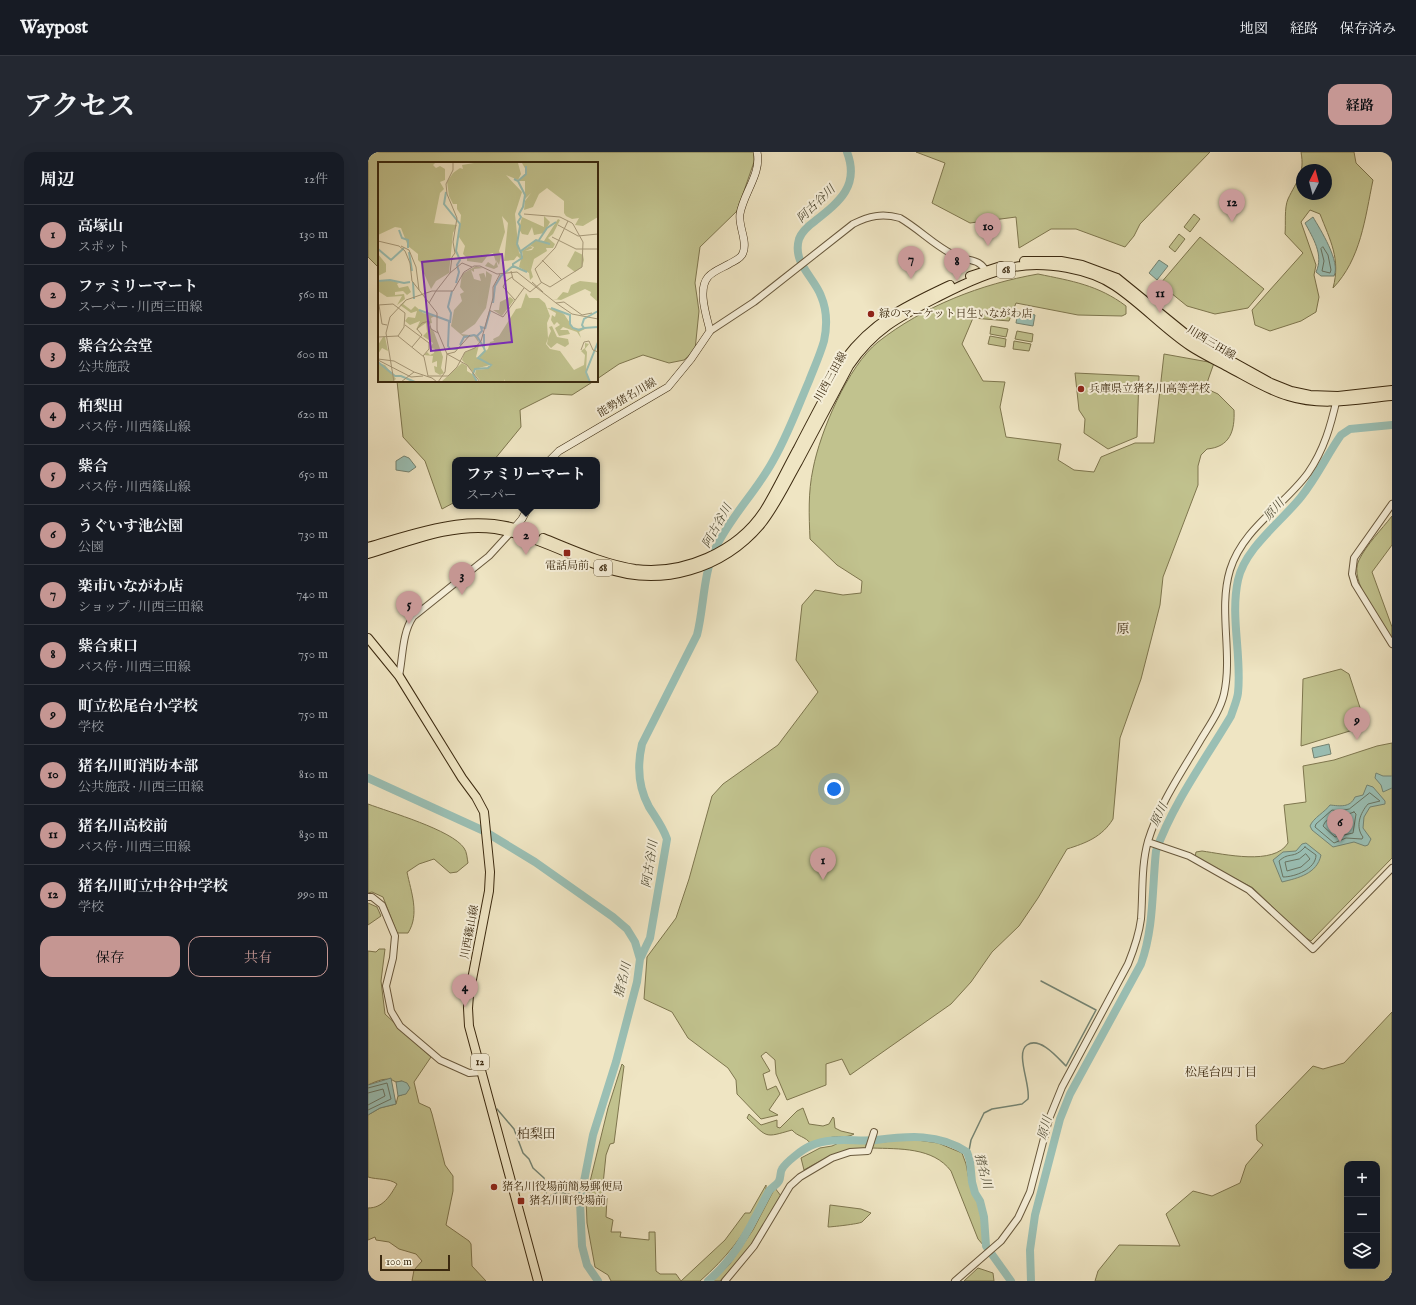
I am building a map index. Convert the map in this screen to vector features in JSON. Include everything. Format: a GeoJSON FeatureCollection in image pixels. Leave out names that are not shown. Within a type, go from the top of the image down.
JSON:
{"type":"FeatureCollection","features":[{"type":"Feature","properties":{"kind":"main road"},"geometry":{"type":"LineString","coordinates":[[710,331],[704,294],[705,283],[711,274],[738,259],[744,253],[744,244],[740,227],[740,214],[757,166],[757,152]]}},
{"type":"Feature","properties":{"kind":"main road","name":"川西三田線"},"geometry":{"type":"LineString","coordinates":[[368,547],[457,523],[487,522],[625,567],[657,570],[702,564],[719,559],[741,544],[772,509],[848,366],[859,350],[880,330],[901,315],[960,285],[1015,262],[1036,260],[1061,261],[1082,265],[1117,278],[1192,339],[1271,383],[1291,391],[1337,399],[1392,396]]}},
{"type":"Feature","properties":{"kind":"main road","name":"川西三田線"},"geometry":{"type":"LineString","coordinates":[[702,564],[743,534],[763,512],[842,365],[857,344],[873,327],[903,308],[957,281],[987,273]]}},
{"type":"Feature","properties":{"kind":"main road","name":"能勢猪名川線"},"geometry":{"type":"LineString","coordinates":[[553,457],[559,451],[668,387],[691,359],[710,331]]}},
{"type":"Feature","properties":{"kind":"main road","name":"川西三田線"},"geometry":{"type":"LineString","coordinates":[[1337,399],[1392,390]]}},
{"type":"Feature","properties":{"kind":"main road"},"geometry":{"type":"LineString","coordinates":[[513,530],[527,509]]}},
{"type":"Feature","properties":{"kind":"main road","name":"川西三田線"},"geometry":{"type":"LineString","coordinates":[[368,554],[461,529],[513,530]]}},
{"type":"Feature","properties":{"kind":"main road","name":"川西篠山線"},"geometry":{"type":"LineString","coordinates":[[368,638],[399,676],[462,778],[481,803],[485,820],[490,872],[489,891],[468,1008],[470,1026],[538,1281]]}},
{"type":"Feature","properties":{"kind":"street"},"geometry":{"type":"LineString","coordinates":[[710,331],[754,302],[808,261],[853,224],[876,215],[891,216],[911,224],[956,256],[978,262],[987,273]]}},
{"type":"Feature","properties":{"kind":"street"},"geometry":{"type":"LineString","coordinates":[[955,1281],[1001,1241],[1018,1218],[1030,1192],[1050,1118],[1062,1087],[1133,953],[1140,925],[1143,875],[1148,842],[1162,805],[1221,705],[1225,687],[1227,666],[1227,585],[1235,558],[1239,549],[1254,530],[1300,482],[1313,466],[1328,433],[1337,399]]}},
{"type":"Feature","properties":{"kind":"street"},"geometry":{"type":"LineString","coordinates":[[1392,504],[1354,558],[1352,574],[1355,584],[1392,644]]}},
{"type":"Feature","properties":{"kind":"street"},"geometry":{"type":"LineString","coordinates":[[399,676],[405,637],[413,617],[489,556],[513,530]]}},
{"type":"Feature","properties":{"kind":"street"},"geometry":{"type":"LineString","coordinates":[[1148,842],[1189,856],[1249,890],[1313,949],[1392,868]]}},
{"type":"Feature","properties":{"kind":"street"},"geometry":{"type":"LineString","coordinates":[[368,897],[372,897],[382,905],[395,936],[393,958],[386,986],[391,1011],[400,1026],[440,1060],[469,1072],[482,1072]]}},
{"type":"Feature","properties":{"kind":"street"},"geometry":{"type":"LineString","coordinates":[[724,1281],[754,1246],[790,1186],[800,1177],[832,1158],[850,1152],[868,1151],[874,1132]]}},
{"type":"Feature","properties":{"kind":"green space"},"geometry":{"type":"Polygon","coordinates":[[[368,152],[754,152],[754,162],[737,211],[700,247],[695,283],[699,311],[695,350],[684,360],[669,363],[643,355],[619,364],[598,378],[598,162],[378,162],[378,267],[368,257],[368,152]]]}},
{"type":"Feature","properties":{"kind":"green space"},"geometry":{"type":"Polygon","coordinates":[[[916,152],[1210,152],[1140,224],[1134,236],[1125,247],[1076,229],[1051,229],[1019,248],[1016,217],[970,223],[932,203],[945,163],[916,152]]]}},
{"type":"Feature","properties":{"kind":"green space"},"geometry":{"type":"Polygon","coordinates":[[[1301,152],[1354,152],[1356,163],[1373,180],[1364,223],[1356,251],[1342,277],[1333,288],[1336,268],[1335,259],[1331,241],[1320,214],[1310,210],[1301,222],[1316,265],[1314,275],[1319,297],[1316,312],[1301,321],[1270,331],[1255,325],[1252,310],[1303,253],[1285,234],[1288,199],[1296,183],[1296,200],[1332,200],[1332,164],[1302,164],[1301,152]]]}},
{"type":"Feature","properties":{"kind":"green space"},"geometry":{"type":"Polygon","coordinates":[[[1194,214],[1200,219],[1190,232],[1184,227],[1194,214]]]}},
{"type":"Feature","properties":{"kind":"green space"},"geometry":{"type":"Polygon","coordinates":[[[1179,234],[1185,239],[1175,252],[1169,247],[1179,234]]]}},
{"type":"Feature","properties":{"kind":"green space"},"geometry":{"type":"Polygon","coordinates":[[[1200,237],[1264,289],[1248,308],[1215,314],[1187,306],[1160,284],[1200,237]]]}},
{"type":"Feature","properties":{"kind":"green space"},"geometry":{"type":"Polygon","coordinates":[[[1038,274],[1095,288],[1126,306],[1126,314],[1122,316],[1078,315],[1016,303],[1009,321],[973,318],[962,344],[983,381],[1005,382],[1000,407],[1006,437],[1061,444],[1058,460],[1074,470],[1094,472],[1101,457],[1135,443],[1154,443],[1164,354],[1214,363],[1208,380],[1207,389],[1218,394],[1234,410],[1233,425],[1230,437],[1221,445],[1215,448],[1207,449],[1201,455],[1198,466],[1198,485],[1163,577],[1160,605],[1141,679],[1120,738],[1113,819],[1099,835],[1067,849],[1038,898],[1019,926],[992,952],[971,982],[951,1004],[850,1075],[842,1059],[826,1064],[826,1085],[787,1100],[776,1074],[775,1060],[766,1052],[761,1056],[770,1071],[763,1074],[767,1090],[776,1086],[780,1094],[769,1110],[778,1115],[761,1119],[737,1094],[736,1080],[728,1068],[688,1038],[672,1012],[644,999],[647,957],[676,918],[689,879],[712,796],[723,784],[778,745],[818,692],[796,660],[802,605],[815,590],[843,595],[861,593],[862,581],[837,565],[810,539],[809,513],[813,469],[822,437],[846,383],[856,367],[878,342],[914,318],[934,307],[974,290],[1017,278],[1038,274]]]}},
{"type":"Feature","properties":{"kind":"green space"},"geometry":{"type":"Polygon","coordinates":[[[991,326],[1008,329],[1006,337],[990,334],[991,326]]]}},
{"type":"Feature","properties":{"kind":"green space"},"geometry":{"type":"Polygon","coordinates":[[[1017,331],[1033,334],[1032,342],[1015,339],[1017,331]]]}},
{"type":"Feature","properties":{"kind":"green space"},"geometry":{"type":"Polygon","coordinates":[[[990,336],[1006,339],[1005,347],[988,344],[990,336]]]}},
{"type":"Feature","properties":{"kind":"green space"},"geometry":{"type":"Polygon","coordinates":[[[1014,341],[1031,344],[1029,351],[1013,349],[1014,341]]]}},
{"type":"Feature","properties":{"kind":"green space"},"geometry":{"type":"Polygon","coordinates":[[[1075,373],[1139,376],[1137,437],[1108,449],[1084,433],[1085,419],[1079,410],[1075,373]]]}},
{"type":"Feature","properties":{"kind":"green space"},"geometry":{"type":"Polygon","coordinates":[[[397,382],[592,382],[572,395],[552,394],[520,410],[521,427],[496,457],[452,457],[452,504],[442,509],[425,461],[403,437],[397,382]]]}},
{"type":"Feature","properties":{"kind":"green space"},"geometry":{"type":"Polygon","coordinates":[[[1392,516],[1392,545],[1372,572],[1392,627],[1392,639],[1367,600],[1358,579],[1357,569],[1359,560],[1366,548],[1392,516]]]}},
{"type":"Feature","properties":{"kind":"green space"},"geometry":{"type":"Polygon","coordinates":[[[1341,669],[1349,674],[1366,726],[1301,746],[1303,679],[1341,669]]]}},
{"type":"Feature","properties":{"kind":"green space"},"geometry":{"type":"Polygon","coordinates":[[[1392,743],[1392,858],[1311,941],[1304,937],[1253,888],[1195,857],[1196,852],[1202,851],[1248,857],[1272,854],[1281,850],[1288,843],[1284,805],[1306,802],[1303,766],[1334,760],[1377,746],[1392,743]]]}},
{"type":"Feature","properties":{"kind":"green space"},"geometry":{"type":"Polygon","coordinates":[[[368,804],[434,828],[457,841],[466,851],[468,863],[457,872],[450,873],[434,859],[419,864],[407,872],[414,903],[412,926],[408,933],[397,933],[383,897],[372,892],[368,893],[368,804]]]}},
{"type":"Feature","properties":{"kind":"green space"},"geometry":{"type":"Polygon","coordinates":[[[368,903],[377,907],[381,916],[368,925],[368,903]]]}},
{"type":"Feature","properties":{"kind":"green space"},"geometry":{"type":"Polygon","coordinates":[[[379,949],[385,949],[381,981],[385,1014],[431,1057],[414,1082],[419,1103],[430,1108],[445,1165],[453,1176],[453,1191],[446,1225],[469,1241],[471,1244],[472,1266],[486,1281],[412,1281],[414,1270],[422,1261],[416,1254],[399,1249],[389,1242],[376,1240],[375,1237],[368,1240],[368,1208],[382,1204],[389,1197],[397,1184],[390,1181],[368,1177],[368,1115],[380,1108],[396,1104],[398,1096],[402,1095],[402,1081],[396,1082],[386,1079],[368,1085],[368,951],[376,952],[379,949]]]}},
{"type":"Feature","properties":{"kind":"green space"},"geometry":{"type":"Polygon","coordinates":[[[1392,1012],[1392,1281],[1095,1281],[1098,1271],[1119,1245],[1180,1246],[1166,1214],[1193,1191],[1212,1196],[1240,1183],[1246,1165],[1263,1145],[1257,1140],[1256,1125],[1313,1066],[1323,1069],[1344,1063],[1392,1012]]]}},
{"type":"Feature","properties":{"kind":"green space"},"geometry":{"type":"Polygon","coordinates":[[[622,1064],[624,1066],[614,1143],[610,1144],[606,1155],[602,1194],[607,1198],[606,1217],[613,1220],[611,1232],[621,1232],[620,1237],[649,1240],[649,1232],[655,1232],[656,1271],[660,1274],[676,1274],[681,1281],[611,1281],[608,1275],[595,1267],[587,1223],[586,1198],[608,1108],[622,1064]]]}},
{"type":"Feature","properties":{"kind":"green space"},"geometry":{"type":"Polygon","coordinates":[[[803,1108],[809,1124],[823,1126],[829,1124],[833,1117],[835,1128],[854,1134],[832,1137],[811,1144],[792,1130],[771,1135],[763,1133],[747,1118],[749,1114],[761,1125],[777,1120],[777,1127],[780,1128],[797,1111],[803,1108]]]}},
{"type":"Feature","properties":{"kind":"green space"},"geometry":{"type":"Polygon","coordinates":[[[910,1139],[938,1143],[962,1153],[966,1164],[970,1185],[978,1203],[983,1226],[984,1246],[978,1239],[951,1171],[944,1163],[925,1153],[904,1149],[872,1148],[874,1143],[910,1139]]]}},
{"type":"Feature","properties":{"kind":"green space"},"geometry":{"type":"Polygon","coordinates":[[[843,1141],[864,1142],[866,1144],[866,1149],[848,1151],[834,1155],[804,1170],[801,1158],[820,1148],[832,1146],[843,1141]]]}},
{"type":"Feature","properties":{"kind":"green space"},"geometry":{"type":"Polygon","coordinates":[[[766,1185],[764,1195],[753,1216],[734,1246],[700,1281],[681,1281],[725,1240],[745,1213],[750,1213],[766,1185]]]}},
{"type":"Feature","properties":{"kind":"green space"},"geometry":{"type":"Polygon","coordinates":[[[775,1188],[781,1196],[756,1241],[720,1281],[713,1281],[729,1265],[753,1230],[775,1188]]]}},
{"type":"Feature","properties":{"kind":"green space"},"geometry":{"type":"Polygon","coordinates":[[[830,1205],[861,1209],[871,1213],[860,1223],[828,1227],[830,1205]]]}},
{"type":"Feature","properties":{"kind":"green space"},"geometry":{"type":"Polygon","coordinates":[[[978,1268],[993,1273],[994,1281],[964,1281],[978,1268]]]}},
{"type":"Feature","properties":{"kind":"water"},"geometry":{"type":"Polygon","coordinates":[[[1313,217],[1325,237],[1332,254],[1335,263],[1334,276],[1321,276],[1316,272],[1319,259],[1318,253],[1305,223],[1313,217]]]}},
{"type":"Feature","properties":{"kind":"water"},"geometry":{"type":"Polygon","coordinates":[[[1159,260],[1168,266],[1157,280],[1149,273],[1159,260]]]}},
{"type":"Feature","properties":{"kind":"water"},"geometry":{"type":"Polygon","coordinates":[[[1018,311],[1035,315],[1033,326],[1016,323],[1018,311]]]}},
{"type":"Feature","properties":{"kind":"water"},"geometry":{"type":"Polygon","coordinates":[[[404,456],[409,458],[416,467],[409,472],[396,470],[396,461],[404,456]]]}},
{"type":"Feature","properties":{"kind":"water"},"geometry":{"type":"Polygon","coordinates":[[[1329,744],[1331,754],[1314,758],[1312,748],[1329,744]]]}},
{"type":"Feature","properties":{"kind":"water"},"geometry":{"type":"Polygon","coordinates":[[[1376,773],[1383,776],[1392,776],[1392,788],[1383,792],[1381,785],[1375,778],[1376,773]]]}},
{"type":"Feature","properties":{"kind":"water"},"geometry":{"type":"Polygon","coordinates":[[[1367,785],[1373,787],[1385,801],[1385,804],[1370,807],[1364,817],[1363,828],[1371,839],[1368,845],[1365,846],[1354,842],[1333,847],[1312,830],[1310,826],[1312,823],[1330,805],[1348,805],[1355,797],[1363,795],[1367,785]]]}},
{"type":"Feature","properties":{"kind":"water"},"geometry":{"type":"Polygon","coordinates":[[[1306,843],[1321,855],[1319,861],[1311,871],[1306,874],[1282,882],[1273,860],[1283,852],[1296,851],[1302,844],[1306,843]]]}},
{"type":"Feature","properties":{"kind":"water"},"geometry":{"type":"Polygon","coordinates":[[[391,1078],[396,1104],[380,1108],[368,1115],[368,1085],[391,1078]]]}},
{"type":"Feature","properties":{"kind":"water"},"geometry":{"type":"Polygon","coordinates":[[[402,1081],[407,1083],[410,1088],[406,1094],[398,1096],[396,1082],[402,1081]]]}},
{"type":"Feature","properties":{"kind":"waterway","name":"阿古谷川"},"geometry":{"type":"LineString","coordinates":[[640,959],[650,938],[667,839],[649,807],[643,792],[639,768],[642,744],[697,635],[708,569],[715,549],[727,527],[763,477],[776,456],[821,351],[826,330],[824,307],[818,289],[801,263],[798,255],[799,239],[804,231],[832,207],[845,192],[849,184],[851,174],[847,152]]}},
{"type":"Feature","properties":{"kind":"waterway","name":"原川"},"geometry":{"type":"LineString","coordinates":[[1031,1281],[1030,1250],[1035,1215],[1060,1119],[1070,1094],[1141,964],[1148,936],[1152,908],[1156,851],[1163,833],[1180,799],[1231,716],[1237,699],[1239,665],[1235,608],[1238,580],[1242,568],[1256,546],[1307,489],[1341,435],[1350,429],[1392,425]]}},
{"type":"Feature","properties":{"kind":"waterway","name":"猪名川"},"geometry":{"type":"LineString","coordinates":[[368,778],[484,831],[535,862],[613,917],[627,929],[635,942],[640,959],[637,982],[616,1062],[593,1135],[580,1202],[582,1246],[587,1265],[598,1281]]}},
{"type":"Feature","properties":{"kind":"waterway"},"geometry":{"type":"LineString","coordinates":[[968,1156],[971,1140],[984,1113],[992,1109],[1022,1104],[1028,1099],[1023,1062],[1024,1049],[1027,1045],[1037,1043],[1043,1046],[1054,1053],[1066,1066],[1096,1010],[1041,981]]}},
{"type":"Feature","properties":{"kind":"waterway"},"geometry":{"type":"LineString","coordinates":[[497,1109],[514,1129],[523,1153],[529,1159],[533,1168],[544,1178],[548,1197],[558,1192],[581,1197]]}},
{"type":"Feature","properties":{"kind":"waterway","name":"猪名川"},"geometry":{"type":"LineString","coordinates":[[708,1281],[719,1271],[736,1250],[750,1228],[769,1191],[779,1181],[782,1169],[799,1153],[810,1146],[827,1141],[876,1140],[911,1137],[934,1139],[956,1146],[967,1152],[970,1161],[972,1182],[975,1193],[980,1201],[984,1217],[986,1246],[1011,1281]]}},
{"type":"Feature","properties":{"kind":"place","name":"猪名川町立中谷中学校"},"geometry":{"type":"Point","coordinates":[1232,222]}},
{"type":"Feature","properties":{"kind":"place","name":"猪名川町消防本部"},"geometry":{"type":"Point","coordinates":[988,246]}},
{"type":"Feature","properties":{"kind":"place","name":"楽市いながわ店"},"geometry":{"type":"Point","coordinates":[911,279]}},
{"type":"Feature","properties":{"kind":"place","name":"紫合東口"},"geometry":{"type":"Point","coordinates":[957,281]}},
{"type":"Feature","properties":{"kind":"place","name":"猪名川高校前"},"geometry":{"type":"Point","coordinates":[1160,313]}},
{"type":"Feature","properties":{"kind":"place","name":"緑のマーケット日生いながわ店"},"geometry":{"type":"Point","coordinates":[871,314]}},
{"type":"Feature","properties":{"kind":"place","name":"兵庫県立猪名川高等学校"},"geometry":{"type":"Point","coordinates":[1081,389]}},
{"type":"Feature","properties":{"kind":"place","name":"電話局前"},"geometry":{"type":"Point","coordinates":[567,553]}},
{"type":"Feature","properties":{"kind":"place","name":"ファミリーマート"},"geometry":{"type":"Point","coordinates":[526,555]}},
{"type":"Feature","properties":{"kind":"place","name":"紫合公会堂"},"geometry":{"type":"Point","coordinates":[462,595]}},
{"type":"Feature","properties":{"kind":"place","name":"紫合"},"geometry":{"type":"Point","coordinates":[409,624]}},
{"type":"Feature","properties":{"kind":"place","name":"町立松尾台小学校"},"geometry":{"type":"Point","coordinates":[1357,740]}},
{"type":"Feature","properties":{"kind":"place","name":"うぐいす池公園"},"geometry":{"type":"Point","coordinates":[1340,842]}},
{"type":"Feature","properties":{"kind":"place","name":"高塚山"},"geometry":{"type":"Point","coordinates":[823,880]}},
{"type":"Feature","properties":{"kind":"place","name":"柏梨田"},"geometry":{"type":"Point","coordinates":[465,1007]}},
{"type":"Feature","properties":{"kind":"place","name":"猪名川役場前簡易郵便局"},"geometry":{"type":"Point","coordinates":[494,1187]}},
{"type":"Feature","properties":{"kind":"place","name":"猪名川町役場前"},"geometry":{"type":"Point","coordinates":[521,1201]}},
{"type":"Feature","properties":{"kind":"district","name":"原"},"geometry":{"type":"Point","coordinates":[1123,629]}},
{"type":"Feature","properties":{"kind":"district","name":"松尾台四丁目"},"geometry":{"type":"Point","coordinates":[1221,1072]}},
{"type":"Feature","properties":{"kind":"district","name":"柏梨田"},"geometry":{"type":"Point","coordinates":[536,1134]}}]}
